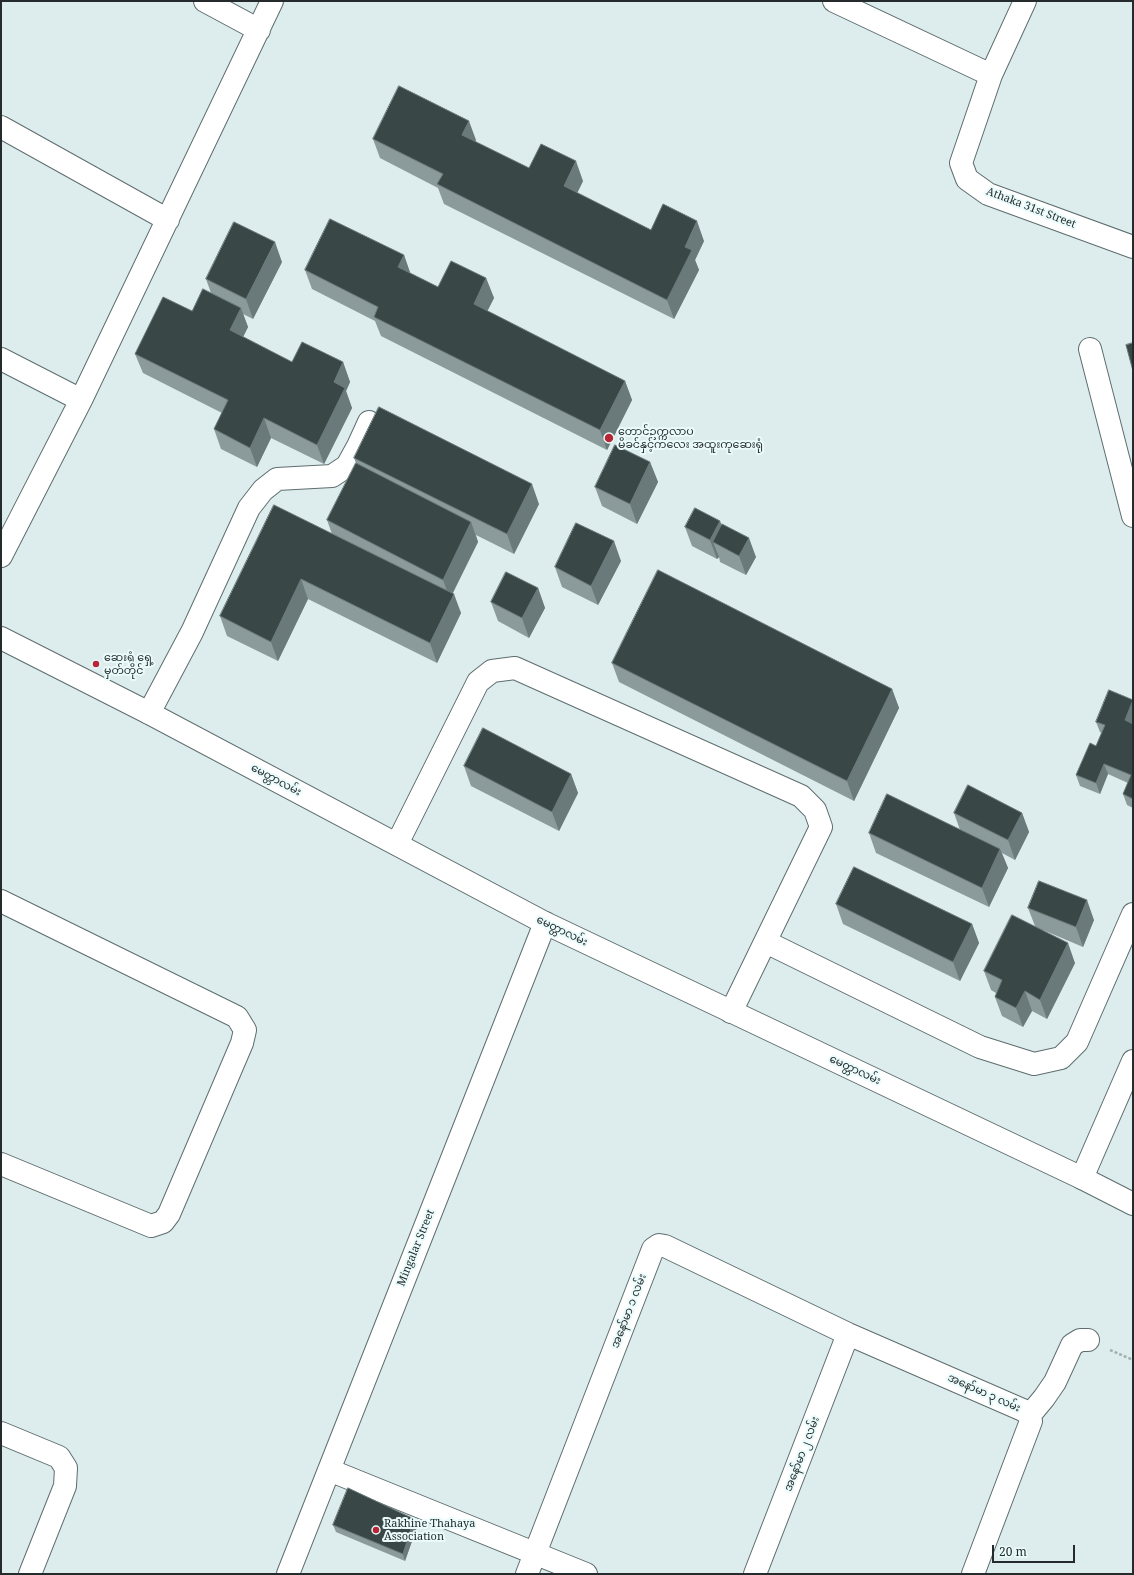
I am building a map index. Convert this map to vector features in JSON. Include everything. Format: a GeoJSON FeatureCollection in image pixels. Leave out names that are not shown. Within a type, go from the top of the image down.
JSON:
{"type":"FeatureCollection","features":[{"type":"Feature","properties":{"kind":"street"},"geometry":{"type":"LineString","coordinates":[[205,1],[259,30]]}},
{"type":"Feature","properties":{"kind":"street"},"geometry":{"type":"LineString","coordinates":[[1,556],[81,400],[272,1]]}},
{"type":"Feature","properties":{"kind":"street"},"geometry":{"type":"LineString","coordinates":[[834,1],[991,75]]}},
{"type":"Feature","properties":{"kind":"street","name":"Athaka 31st Street"},"geometry":{"type":"LineString","coordinates":[[1025,1],[991,75],[961,163],[967,179],[988,194],[1133,247]]}},
{"type":"Feature","properties":{"kind":"street"},"geometry":{"type":"LineString","coordinates":[[1,127],[168,220]]}},
{"type":"Feature","properties":{"kind":"street"},"geometry":{"type":"LineString","coordinates":[[1090,349],[1133,516]]}},
{"type":"Feature","properties":{"kind":"street"},"geometry":{"type":"LineString","coordinates":[[1,359],[81,400]]}},
{"type":"Feature","properties":{"kind":"street"},"geometry":{"type":"LineString","coordinates":[[149,713],[192,632],[250,508],[258,496],[263,490],[277,480],[332,476],[346,466],[358,446],[369,422]]}},
{"type":"Feature","properties":{"kind":"street","name":"မေတ္တာလမ်း"},"geometry":{"type":"LineString","coordinates":[[1,638],[149,713],[545,923],[1082,1178],[1133,1204]]}},
{"type":"Feature","properties":{"kind":"street"},"geometry":{"type":"LineString","coordinates":[[397,844],[478,682],[492,671],[515,668],[801,796],[815,810],[821,827],[731,1012]]}},
{"type":"Feature","properties":{"kind":"street"},"geometry":{"type":"LineString","coordinates":[[1,901],[237,1017],[245,1030],[239,1050],[169,1214],[163,1222],[151,1226],[1,1164]]}},
{"type":"Feature","properties":{"kind":"street"},"geometry":{"type":"LineString","coordinates":[[766,942],[980,1047],[1034,1064],[1061,1058],[1077,1042],[1133,914]]}},
{"type":"Feature","properties":{"kind":"street","name":"Mingalar Street"},"geometry":{"type":"LineString","coordinates":[[288,1574],[545,923]]}},
{"type":"Feature","properties":{"kind":"street"},"geometry":{"type":"LineString","coordinates":[[1082,1178],[1133,1061]]}},
{"type":"Feature","properties":{"kind":"street","name":"အနော်မာ ၁ လမ်း"},"geometry":{"type":"LineString","coordinates":[[527,1574],[653,1249],[659,1245],[665,1246],[848,1334]]}},
{"type":"Feature","properties":{"kind":"street","name":"အနော်မာ ၃ လမ်း"},"geometry":{"type":"LineString","coordinates":[[848,1334],[1025,1411],[1029,1416],[1030,1421],[973,1574]]}},
{"type":"Feature","properties":{"kind":"street","name":"အနော်မာ ၂ လမ်း"},"geometry":{"type":"LineString","coordinates":[[755,1574],[848,1334]]}},
{"type":"Feature","properties":{"kind":"street"},"geometry":{"type":"LineString","coordinates":[[1029,1416],[1055,1382],[1072,1345],[1080,1340],[1088,1340]]}},
{"type":"Feature","properties":{"kind":"street"},"geometry":{"type":"LineString","coordinates":[[1,1433],[59,1457],[66,1468],[65,1486],[30,1574]]}},
{"type":"Feature","properties":{"kind":"street"},"geometry":{"type":"LineString","coordinates":[[329,1470],[586,1574]]}},
{"type":"Feature","properties":{"kind":"building"},"geometry":{"type":"Polygon","coordinates":[[[399,86],[469,121],[462,135],[529,168],[541,144],[576,161],[564,186],[651,230],[663,204],[697,221],[685,247],[692,250],[667,300],[437,184],[443,174],[373,139],[399,86]]]}},
{"type":"Feature","properties":{"kind":"building"},"geometry":{"type":"Polygon","coordinates":[[[330,219],[404,255],[398,267],[438,287],[451,261],[486,278],[474,304],[625,381],[600,430],[374,317],[378,307],[305,270],[330,219]]]}},
{"type":"Feature","properties":{"kind":"building"},"geometry":{"type":"Polygon","coordinates":[[[234,222],[275,242],[246,299],[206,279],[234,222]]]}},
{"type":"Feature","properties":{"kind":"building"},"geometry":{"type":"Polygon","coordinates":[[[203,289],[241,308],[230,330],[292,362],[302,342],[343,362],[334,382],[345,388],[317,445],[264,418],[250,448],[214,429],[228,400],[135,354],[163,297],[192,311],[203,289]]]}},
{"type":"Feature","properties":{"kind":"building"},"geometry":{"type":"Polygon","coordinates":[[[1133,343],[1133,371],[1126,345],[1133,343]]]}},
{"type":"Feature","properties":{"kind":"building"},"geometry":{"type":"Polygon","coordinates":[[[379,407],[532,484],[507,534],[354,458],[379,407]]]}},
{"type":"Feature","properties":{"kind":"building"},"geometry":{"type":"Polygon","coordinates":[[[615,445],[650,462],[630,504],[595,487],[615,445]]]}},
{"type":"Feature","properties":{"kind":"building"},"geometry":{"type":"Polygon","coordinates":[[[356,463],[471,522],[443,580],[327,520],[356,463]]]}},
{"type":"Feature","properties":{"kind":"building"},"geometry":{"type":"Polygon","coordinates":[[[274,505],[454,594],[430,643],[301,579],[271,642],[220,616],[274,505]]]}},
{"type":"Feature","properties":{"kind":"building"},"geometry":{"type":"Polygon","coordinates":[[[695,508],[720,521],[710,540],[685,527],[695,508]]]}},
{"type":"Feature","properties":{"kind":"building"},"geometry":{"type":"Polygon","coordinates":[[[576,523],[614,541],[591,586],[555,567],[576,523]]]}},
{"type":"Feature","properties":{"kind":"building"},"geometry":{"type":"Polygon","coordinates":[[[722,524],[749,538],[739,556],[713,542],[722,524]]]}},
{"type":"Feature","properties":{"kind":"building"},"geometry":{"type":"Polygon","coordinates":[[[658,570],[892,689],[847,781],[612,663],[658,570]]]}},
{"type":"Feature","properties":{"kind":"building"},"geometry":{"type":"Polygon","coordinates":[[[506,572],[538,588],[522,618],[491,602],[506,572]]]}},
{"type":"Feature","properties":{"kind":"building"},"geometry":{"type":"Polygon","coordinates":[[[1109,690],[1133,700],[1125,720],[1133,724],[1133,799],[1123,794],[1131,775],[1104,764],[1096,783],[1076,775],[1090,743],[1096,746],[1105,725],[1096,722],[1109,690]]]}},
{"type":"Feature","properties":{"kind":"building"},"geometry":{"type":"Polygon","coordinates":[[[483,728],[571,774],[552,812],[464,766],[483,728]]]}},
{"type":"Feature","properties":{"kind":"building"},"geometry":{"type":"Polygon","coordinates":[[[968,785],[1022,813],[1008,840],[954,813],[968,785]]]}},
{"type":"Feature","properties":{"kind":"building"},"geometry":{"type":"Polygon","coordinates":[[[887,794],[1000,849],[982,888],[869,833],[887,794]]]}},
{"type":"Feature","properties":{"kind":"building"},"geometry":{"type":"Polygon","coordinates":[[[854,867],[972,924],[953,962],[836,904],[854,867]]]}},
{"type":"Feature","properties":{"kind":"building"},"geometry":{"type":"Polygon","coordinates":[[[1039,881],[1087,900],[1076,927],[1028,908],[1039,881]]]}},
{"type":"Feature","properties":{"kind":"building"},"geometry":{"type":"Polygon","coordinates":[[[1012,915],[1068,943],[1040,1000],[1025,991],[1016,1008],[995,997],[1002,980],[984,971],[1012,915]]]}},
{"type":"Feature","properties":{"kind":"building","name":"Rakhine Thahaya Association"},"geometry":{"type":"Polygon","coordinates":[[[348,1488],[414,1519],[403,1554],[333,1525],[348,1488]]]}},
{"type":"Feature","properties":{"kind":"place","name":"တောင်ဥက္ကလာပ မိခင်နှင့်ကလေး အထူးကုဆေးရုံ"},"geometry":{"type":"Point","coordinates":[609,438]}},
{"type":"Feature","properties":{"kind":"place","name":"ဆေးရုံ ရှေ့ မှတ်တိုင်"},"geometry":{"type":"Point","coordinates":[96,664]}},
{"type":"Feature","properties":{"kind":"place","name":"Rakhine Thahaya Association"},"geometry":{"type":"Point","coordinates":[376,1530]}}]}
